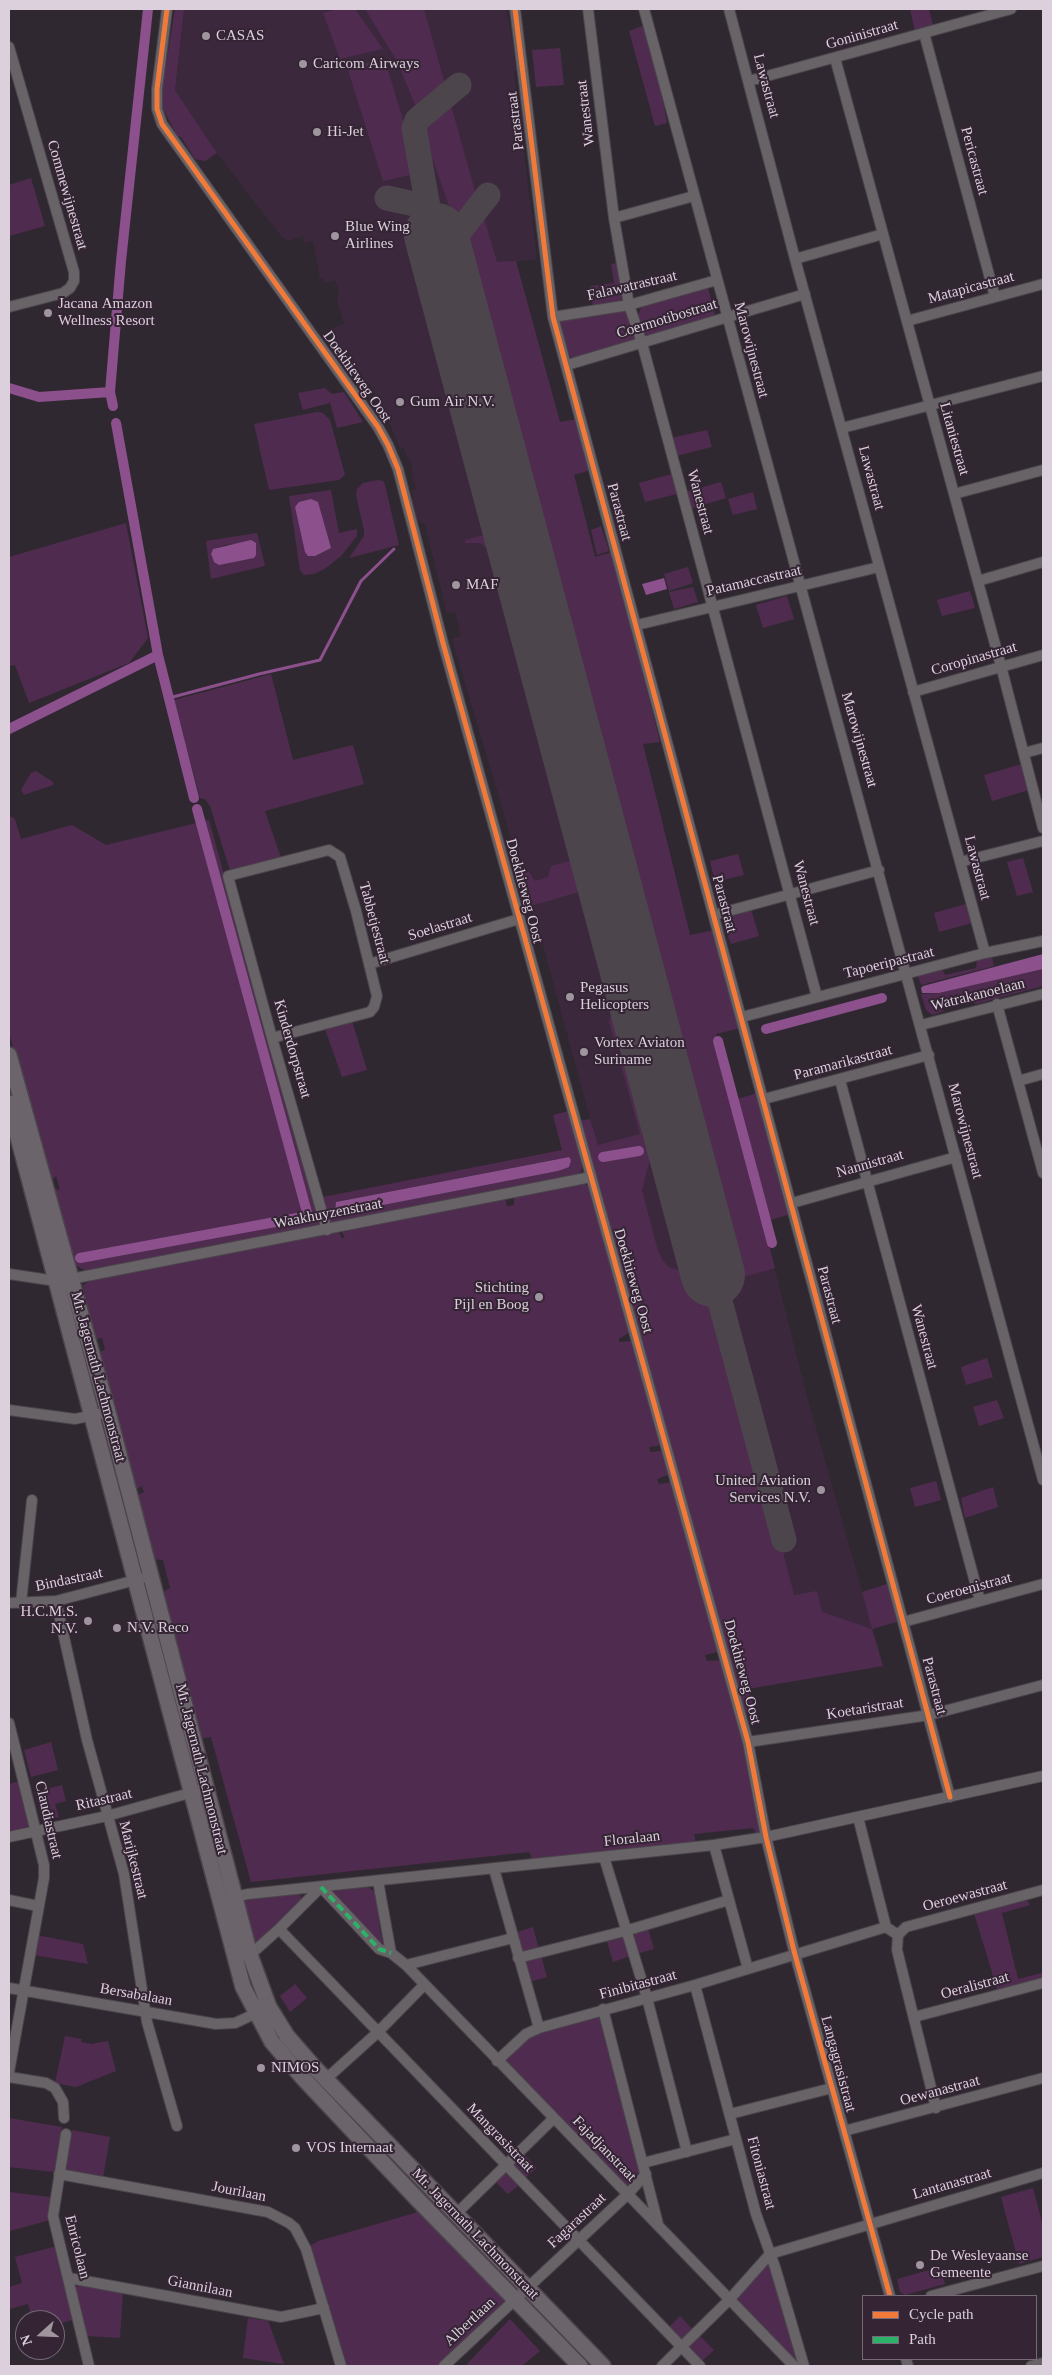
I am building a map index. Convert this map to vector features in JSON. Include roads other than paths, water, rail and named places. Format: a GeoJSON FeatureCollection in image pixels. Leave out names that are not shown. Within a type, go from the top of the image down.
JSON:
{"type":"FeatureCollection","features":[{"type":"Feature","properties":{"kind":"main road","name":"Mr. Jagernath Lachmonstraat"},"geometry":{"type":"LineString","coordinates":[[9,1054],[21,1141],[56,1281],[243,1986],[262,2010],[326,2079],[603,2366]]}},
{"type":"Feature","properties":{"kind":"main road","name":"Mr. Jagernath Lachmonstraat"},"geometry":{"type":"LineString","coordinates":[[9,1103],[71,1278],[108,1412],[250,1955],[262,2010],[272,2042],[303,2078],[580,2366]]}},
{"type":"Feature","properties":{"kind":"street","name":"Doekhieweg Oost"},"geometry":{"type":"LineString","coordinates":[[167,9],[157,89],[157,108],[162,124],[378,427],[398,469],[443,643],[748,1742],[766,1837]]}},
{"type":"Feature","properties":{"kind":"street","name":"Parastraat"},"geometry":{"type":"LineString","coordinates":[[516,9],[546,274],[553,317],[792,1202],[950,1797]]}},
{"type":"Feature","properties":{"kind":"street","name":"Wanestraat"},"geometry":{"type":"LineString","coordinates":[[588,9],[614,218],[630,305],[642,343],[791,894],[817,997]]}},
{"type":"Feature","properties":{"kind":"street","name":"Marowijnestraat"},"geometry":{"type":"LineString","coordinates":[[644,9],[800,586],[880,870],[906,975],[1043,1480]]}},
{"type":"Feature","properties":{"kind":"street","name":"Lawastraat"},"geometry":{"type":"LineString","coordinates":[[729,9],[795,259],[985,954]]}},
{"type":"Feature","properties":{"kind":"street","name":"Goninistraat"},"geometry":{"type":"LineString","coordinates":[[749,82],[1011,9]]}},
{"type":"Feature","properties":{"kind":"street","name":"Pericastraat"},"geometry":{"type":"LineString","coordinates":[[924,33],[995,297]]}},
{"type":"Feature","properties":{"kind":"street","name":"Commewijnestraat"},"geometry":{"type":"LineString","coordinates":[[9,47],[74,272],[74,281],[70,288],[63,292],[9,307]]}},
{"type":"Feature","properties":{"kind":"street","name":"Litaniestraat"},"geometry":{"type":"LineString","coordinates":[[835,58],[1002,666],[1043,828]]}},
{"type":"Feature","properties":{"kind":"street"},"geometry":{"type":"LineString","coordinates":[[614,218],[694,196]]}},
{"type":"Feature","properties":{"kind":"street"},"geometry":{"type":"LineString","coordinates":[[795,259],[883,234]]}},
{"type":"Feature","properties":{"kind":"street","name":"Falawatrastraat"},"geometry":{"type":"LineString","coordinates":[[553,317],[630,305],[717,280]]}},
{"type":"Feature","properties":{"kind":"street","name":"Matapicastraat"},"geometry":{"type":"LineString","coordinates":[[907,322],[1043,284]]}},
{"type":"Feature","properties":{"kind":"street","name":"Coermotibostraat"},"geometry":{"type":"LineString","coordinates":[[567,365],[805,294]]}},
{"type":"Feature","properties":{"kind":"street"},"geometry":{"type":"LineString","coordinates":[[842,428],[930,407],[1043,376]]}},
{"type":"Feature","properties":{"kind":"street"},"geometry":{"type":"LineString","coordinates":[[954,494],[1043,470]]}},
{"type":"Feature","properties":{"kind":"street"},"geometry":{"type":"LineString","coordinates":[[978,581],[1043,562]]}},
{"type":"Feature","properties":{"kind":"street","name":"Patamaccastraat"},"geometry":{"type":"LineString","coordinates":[[636,625],[879,567]]}},
{"type":"Feature","properties":{"kind":"street","name":"Coropinastraat"},"geometry":{"type":"LineString","coordinates":[[914,692],[1043,655]]}},
{"type":"Feature","properties":{"kind":"street"},"geometry":{"type":"LineString","coordinates":[[1024,753],[1043,748]]}},
{"type":"Feature","properties":{"kind":"street"},"geometry":{"type":"LineString","coordinates":[[960,862],[1043,841]]}},
{"type":"Feature","properties":{"kind":"street","name":"Tabbetjestraat"},"geometry":{"type":"LineString","coordinates":[[228,876],[329,850],[335,852],[340,857],[377,996],[374,1007],[370,1012],[272,1038]]}},
{"type":"Feature","properties":{"kind":"street"},"geometry":{"type":"LineString","coordinates":[[714,915],[880,870]]}},
{"type":"Feature","properties":{"kind":"street","name":"Kinderdorpstraat"},"geometry":{"type":"LineString","coordinates":[[228,876],[272,1038],[328,1230]]}},
{"type":"Feature","properties":{"kind":"street","name":"Soelastraat"},"geometry":{"type":"LineString","coordinates":[[369,964],[519,919]]}},
{"type":"Feature","properties":{"kind":"street","name":"Tapoeripastraat"},"geometry":{"type":"LineString","coordinates":[[742,1017],[985,954],[1043,941]]}},
{"type":"Feature","properties":{"kind":"street","name":"Watrakanoelaan"},"geometry":{"type":"LineString","coordinates":[[921,1025],[1043,994]]}},
{"type":"Feature","properties":{"kind":"street"},"geometry":{"type":"LineString","coordinates":[[998,1004],[1018,1081],[1040,1148],[1043,1173]]}},
{"type":"Feature","properties":{"kind":"street","name":"Paramarikastraat"},"geometry":{"type":"LineString","coordinates":[[764,1099],[929,1055]]}},
{"type":"Feature","properties":{"kind":"street"},"geometry":{"type":"LineString","coordinates":[[1018,1081],[1043,1074]]}},
{"type":"Feature","properties":{"kind":"street","name":"Wanestraat"},"geometry":{"type":"LineString","coordinates":[[840,1080],[980,1602]]}},
{"type":"Feature","properties":{"kind":"street","name":"Nannistraat"},"geometry":{"type":"LineString","coordinates":[[792,1202],[956,1157]]}},
{"type":"Feature","properties":{"kind":"street","name":"Waakhuyzenstraat"},"geometry":{"type":"LineString","coordinates":[[9,1274],[56,1281],[328,1230],[591,1177]]}},
{"type":"Feature","properties":{"kind":"street"},"geometry":{"type":"LineString","coordinates":[[9,1410],[75,1419],[108,1412]]}},
{"type":"Feature","properties":{"kind":"street"},"geometry":{"type":"LineString","coordinates":[[21,1604],[32,1500]]}},
{"type":"Feature","properties":{"kind":"street","name":"Bindastraat"},"geometry":{"type":"LineString","coordinates":[[9,1603],[21,1604],[56,1601],[151,1576]]}},
{"type":"Feature","properties":{"kind":"street","name":"Coeroenistraat"},"geometry":{"type":"LineString","coordinates":[[903,1622],[1043,1584]]}},
{"type":"Feature","properties":{"kind":"street","name":"Marijkestraat"},"geometry":{"type":"LineString","coordinates":[[56,1601],[107,1816],[124,1874],[144,2011],[177,2126]]}},
{"type":"Feature","properties":{"kind":"street","name":"Koetaristraat"},"geometry":{"type":"LineString","coordinates":[[748,1742],[929,1714],[1043,1685]]}},
{"type":"Feature","properties":{"kind":"street","name":"Claudiastraat"},"geometry":{"type":"LineString","coordinates":[[9,1723],[37,1830],[44,1865],[9,2072]]}},
{"type":"Feature","properties":{"kind":"street","name":"Floralaan"},"geometry":{"type":"LineString","coordinates":[[220,1901],[234,1897],[321,1887],[714,1845],[766,1837],[858,1818],[1043,1776]]}},
{"type":"Feature","properties":{"kind":"street","name":"Ritastraat"},"geometry":{"type":"LineString","coordinates":[[9,1837],[107,1816],[206,1789]]}},
{"type":"Feature","properties":{"kind":"street"},"geometry":{"type":"LineString","coordinates":[[858,1818],[886,1927],[898,1935],[897,1950],[936,2108]]}},
{"type":"Feature","properties":{"kind":"street","name":"Langagrasistraat"},"geometry":{"type":"LineString","coordinates":[[766,1837],[796,1956],[890,2295]]}},
{"type":"Feature","properties":{"kind":"street"},"geometry":{"type":"LineString","coordinates":[[714,1845],[748,1969]]}},
{"type":"Feature","properties":{"kind":"street"},"geometry":{"type":"LineString","coordinates":[[604,1856],[625,1931],[647,1998],[687,2152]]}},
{"type":"Feature","properties":{"kind":"street"},"geometry":{"type":"LineString","coordinates":[[494,1869],[539,2028]]}},
{"type":"Feature","properties":{"kind":"street"},"geometry":{"type":"LineString","coordinates":[[378,1881],[391,1953]]}},
{"type":"Feature","properties":{"kind":"street"},"geometry":{"type":"LineString","coordinates":[[250,1955],[321,1887]]}},
{"type":"Feature","properties":{"kind":"street","name":"Fajadjanstraat"},"geometry":{"type":"LineString","coordinates":[[321,1887],[379,1949],[391,1953],[406,1965],[794,2366]]}},
{"type":"Feature","properties":{"kind":"street","name":"Oeroewastraat"},"geometry":{"type":"LineString","coordinates":[[898,1935],[906,1927],[1043,1890]]}},
{"type":"Feature","properties":{"kind":"street"},"geometry":{"type":"LineString","coordinates":[[9,1900],[38,1906]]}},
{"type":"Feature","properties":{"kind":"street"},"geometry":{"type":"LineString","coordinates":[[518,1958],[625,1931],[729,1900]]}},
{"type":"Feature","properties":{"kind":"street","name":"Finibitastraat"},"geometry":{"type":"LineString","coordinates":[[497,2061],[526,2034],[539,2028],[796,1956],[886,1927]]}},
{"type":"Feature","properties":{"kind":"street","name":"Mangrasistraat"},"geometry":{"type":"LineString","coordinates":[[279,1929],[700,2366]]}},
{"type":"Feature","properties":{"kind":"street"},"geometry":{"type":"LineString","coordinates":[[406,1965],[513,1938]]}},
{"type":"Feature","properties":{"kind":"street","name":"Oeralistraat"},"geometry":{"type":"LineString","coordinates":[[914,2017],[1043,1983]]}},
{"type":"Feature","properties":{"kind":"street"},"geometry":{"type":"LineString","coordinates":[[326,2079],[424,1985]]}},
{"type":"Feature","properties":{"kind":"street","name":"Fitoniastraat"},"geometry":{"type":"LineString","coordinates":[[694,1985],[756,2214],[804,2366]]}},
{"type":"Feature","properties":{"kind":"street","name":"Bersabalaan"},"geometry":{"type":"LineString","coordinates":[[9,1988],[216,2024],[235,2023],[262,2010]]}},
{"type":"Feature","properties":{"kind":"street"},"geometry":{"type":"LineString","coordinates":[[603,2009],[658,2225]]}},
{"type":"Feature","properties":{"kind":"street"},"geometry":{"type":"LineString","coordinates":[[9,2077],[46,2083],[55,2088],[63,2102],[64,2118]]}},
{"type":"Feature","properties":{"kind":"street","name":"Oewanastraat"},"geometry":{"type":"LineString","coordinates":[[844,2131],[1043,2078]]}},
{"type":"Feature","properties":{"kind":"street"},"geometry":{"type":"LineString","coordinates":[[730,2114],[832,2088]]}},
{"type":"Feature","properties":{"kind":"street"},"geometry":{"type":"LineString","coordinates":[[456,2214],[553,2119]]}},
{"type":"Feature","properties":{"kind":"street","name":"Enricolaan"},"geometry":{"type":"LineString","coordinates":[[66,2134],[53,2216],[89,2366]]}},
{"type":"Feature","properties":{"kind":"street"},"geometry":{"type":"LineString","coordinates":[[643,2163],[736,2139]]}},
{"type":"Feature","properties":{"kind":"street","name":"Lantanastraat"},"geometry":{"type":"LineString","coordinates":[[770,2254],[1043,2173]]}},
{"type":"Feature","properties":{"kind":"street","name":"Jourilaan"},"geometry":{"type":"LineString","coordinates":[[59,2174],[275,2215],[289,2223],[301,2238],[341,2366]]}},
{"type":"Feature","properties":{"kind":"street","name":"Fagarastraat"},"geometry":{"type":"LineString","coordinates":[[516,2300],[628,2194],[646,2174]]}},
{"type":"Feature","properties":{"kind":"street"},"geometry":{"type":"LineString","coordinates":[[662,2366],[729,2300],[770,2254]]}},
{"type":"Feature","properties":{"kind":"street"},"geometry":{"type":"LineString","coordinates":[[935,2295],[1043,2266]]}},
{"type":"Feature","properties":{"kind":"street","name":"Giannilaan"},"geometry":{"type":"LineString","coordinates":[[69,2278],[281,2317],[324,2308]]}},
{"type":"Feature","properties":{"kind":"street","name":"Albertlaan"},"geometry":{"type":"LineString","coordinates":[[444,2366],[516,2300]]}},
{"type":"Feature","properties":{"kind":"street"},"geometry":{"type":"LineString","coordinates":[[1032,2366],[1043,2363]]}},
{"type":"Feature","properties":{"kind":"waterway"},"geometry":{"type":"LineString","coordinates":[[9,388],[39,397],[110,392],[121,261],[148,9]]}},
{"type":"Feature","properties":{"kind":"waterway"},"geometry":{"type":"LineString","coordinates":[[110,392],[113,406]]}},
{"type":"Feature","properties":{"kind":"waterway"},"geometry":{"type":"LineString","coordinates":[[116,423],[158,655],[194,798]]}},
{"type":"Feature","properties":{"kind":"waterway"},"geometry":{"type":"LineString","coordinates":[[169,698],[320,660],[361,581],[394,549]]}},
{"type":"Feature","properties":{"kind":"waterway"},"geometry":{"type":"LineString","coordinates":[[9,729],[158,655]]}},
{"type":"Feature","properties":{"kind":"waterway"},"geometry":{"type":"LineString","coordinates":[[80,1258],[308,1216],[197,809]]}},
{"type":"Feature","properties":{"kind":"waterway"},"geometry":{"type":"LineString","coordinates":[[766,1029],[882,998]]}},
{"type":"Feature","properties":{"kind":"waterway"},"geometry":{"type":"LineString","coordinates":[[718,1041],[772,1243]]}},
{"type":"Feature","properties":{"kind":"waterway"},"geometry":{"type":"LineString","coordinates":[[603,1157],[639,1151]]}},
{"type":"Feature","properties":{"kind":"place","name":"CASAS"},"geometry":{"type":"Point","coordinates":[206,36]}},
{"type":"Feature","properties":{"kind":"place","name":"Caricom Airways"},"geometry":{"type":"Point","coordinates":[303,64]}},
{"type":"Feature","properties":{"kind":"place","name":"Hi-Jet"},"geometry":{"type":"Point","coordinates":[317,132]}},
{"type":"Feature","properties":{"kind":"place","name":"Blue Wing Airlines"},"geometry":{"type":"Point","coordinates":[335,236]}},
{"type":"Feature","properties":{"kind":"place","name":"Jacana Amazon Wellness Resort"},"geometry":{"type":"Point","coordinates":[48,313]}},
{"type":"Feature","properties":{"kind":"place","name":"Gum Air N.V."},"geometry":{"type":"Point","coordinates":[400,402]}},
{"type":"Feature","properties":{"kind":"place","name":"MAF"},"geometry":{"type":"Point","coordinates":[456,585]}},
{"type":"Feature","properties":{"kind":"place","name":"Pegasus Helicopters"},"geometry":{"type":"Point","coordinates":[570,997]}},
{"type":"Feature","properties":{"kind":"place","name":"Vortex Aviaton Suriname"},"geometry":{"type":"Point","coordinates":[584,1052]}},
{"type":"Feature","properties":{"kind":"place","name":"Stichting Pijl en Boog"},"geometry":{"type":"Point","coordinates":[539,1297]}},
{"type":"Feature","properties":{"kind":"place","name":"United Aviation Services N.V."},"geometry":{"type":"Point","coordinates":[821,1490]}},
{"type":"Feature","properties":{"kind":"place","name":"H.C.M.S. N.V."},"geometry":{"type":"Point","coordinates":[88,1621]}},
{"type":"Feature","properties":{"kind":"place","name":"N.V. Reco"},"geometry":{"type":"Point","coordinates":[117,1628]}},
{"type":"Feature","properties":{"kind":"place","name":"NIMOS"},"geometry":{"type":"Point","coordinates":[261,2068]}},
{"type":"Feature","properties":{"kind":"place","name":"VOS Internaat"},"geometry":{"type":"Point","coordinates":[296,2148]}},
{"type":"Feature","properties":{"kind":"place","name":"De Wesleyaanse Gemeente"},"geometry":{"type":"Point","coordinates":[920,2265]}}]}
